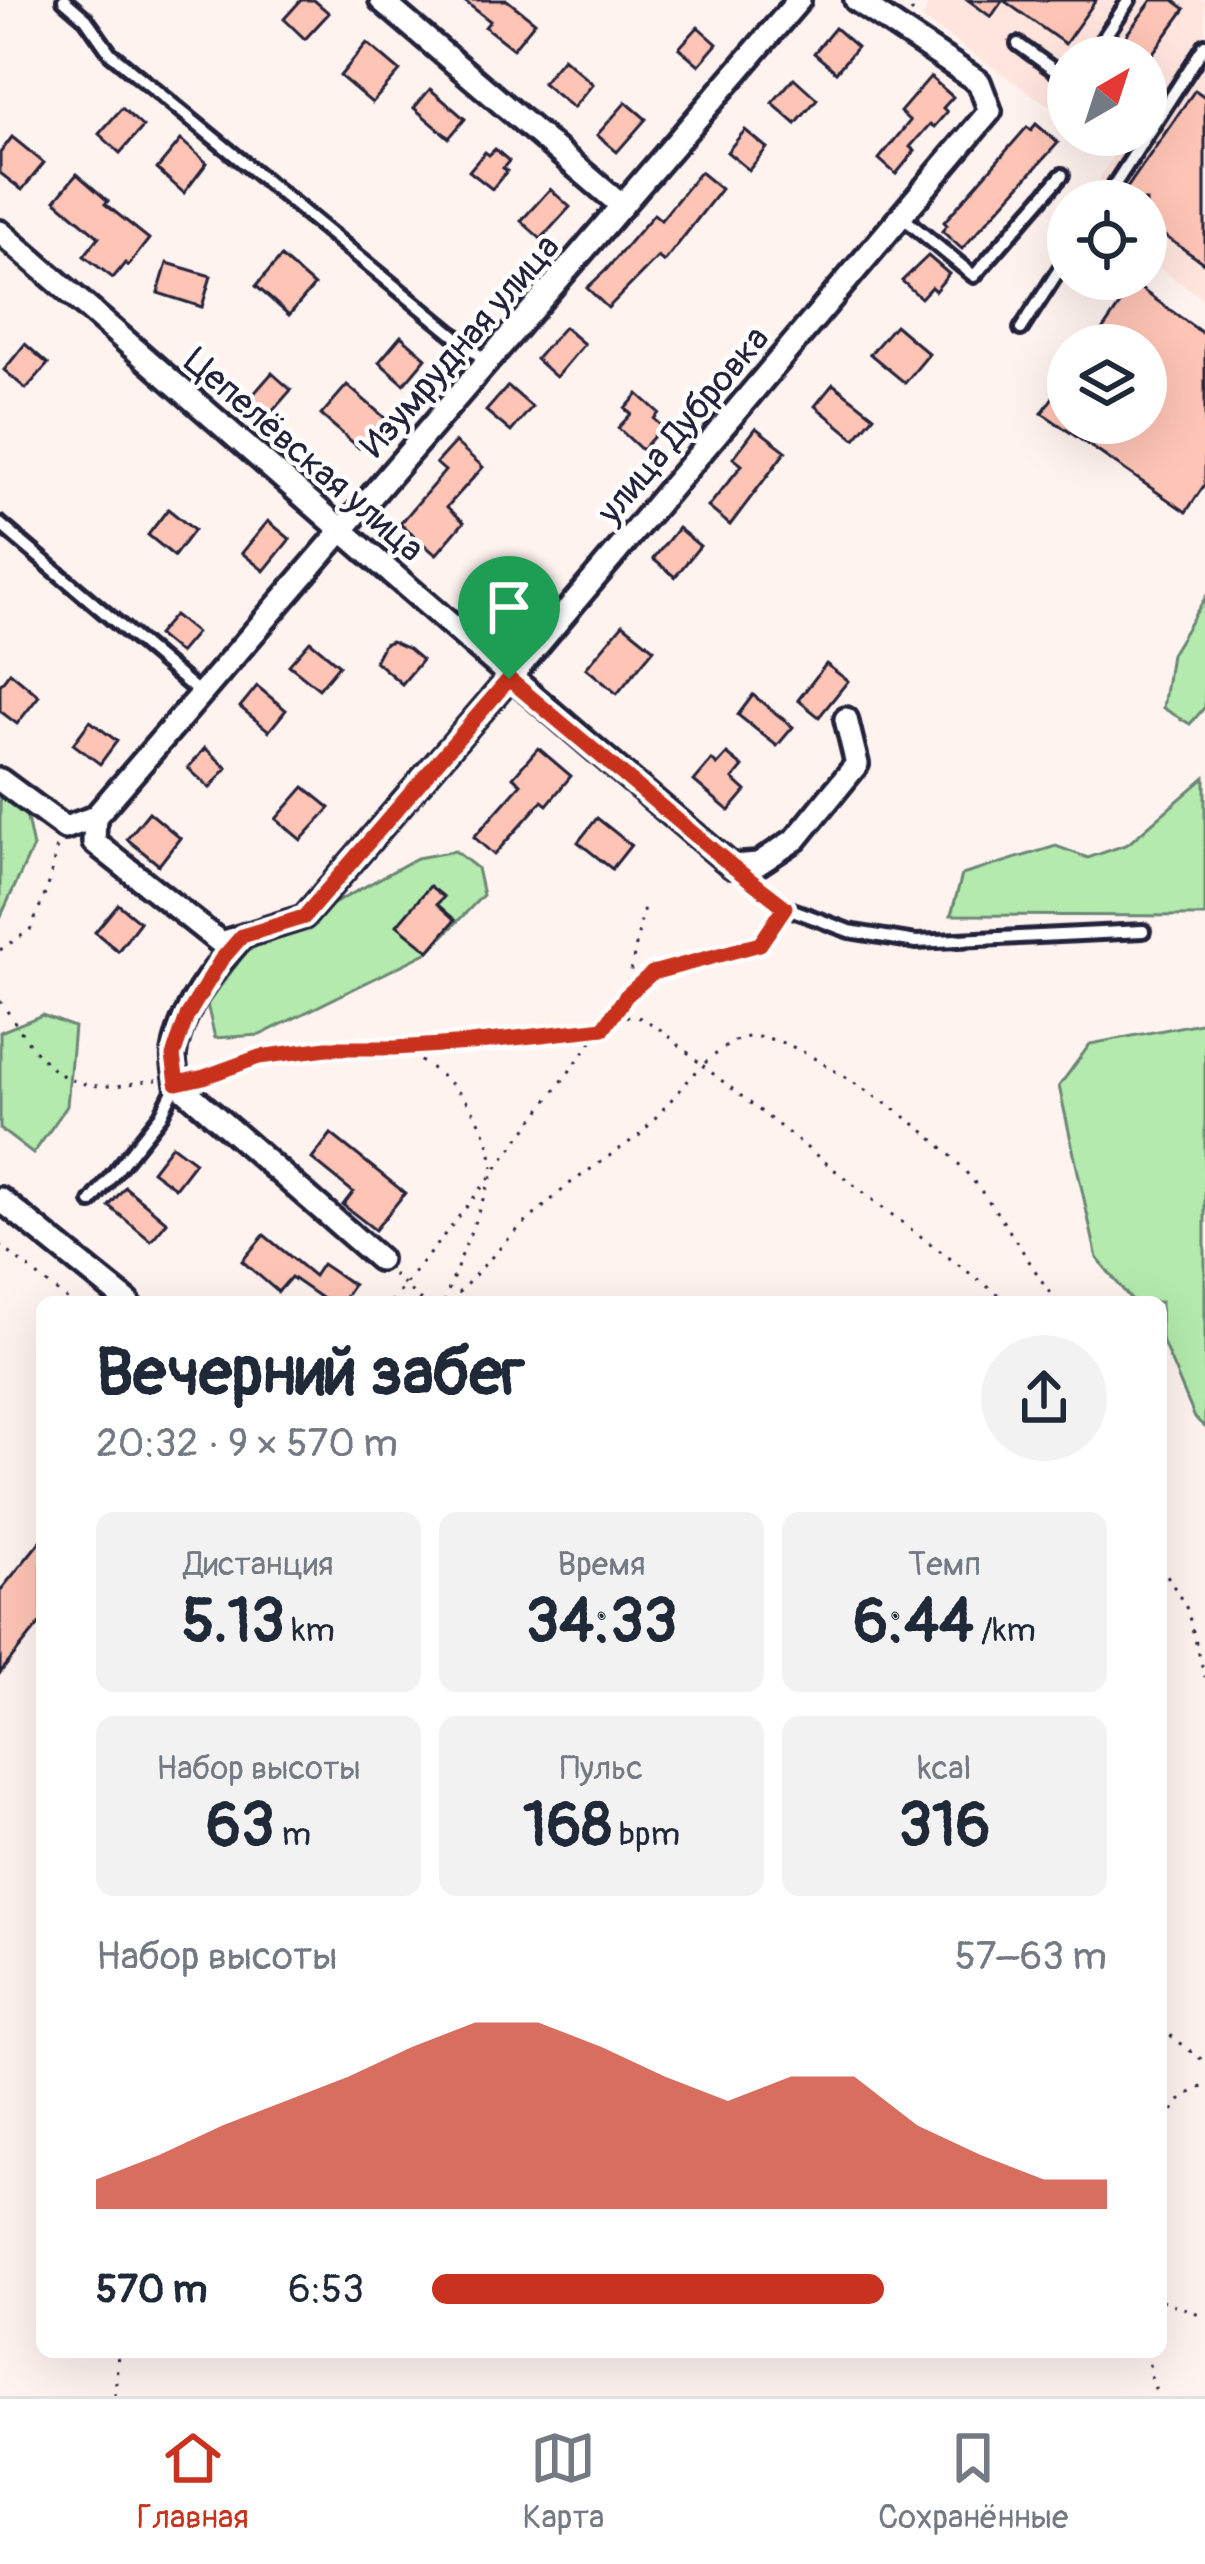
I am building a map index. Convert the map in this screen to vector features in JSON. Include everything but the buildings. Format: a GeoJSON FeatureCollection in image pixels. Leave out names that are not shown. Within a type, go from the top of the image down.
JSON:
{"type":"FeatureCollection","features":[{"type":"Feature","properties":{"kind":"street"},"geometry":{"type":"LineString","coordinates":[[381,0],[622,206]]}},
{"type":"Feature","properties":{"kind":"street","name":"Изумрудная улица"},"geometry":{"type":"LineString","coordinates":[[94,818],[799,0]]}},
{"type":"Feature","properties":{"kind":"street","name":"улица Дубровка"},"geometry":{"type":"LineString","coordinates":[[242,936],[304,917],[990,111],[979,82],[856,0]]}},
{"type":"Feature","properties":{"kind":"street","name":"Цепелёвская улица"},"geometry":{"type":"LineString","coordinates":[[0,232],[344,529],[509,679],[732,866]]}},
{"type":"Feature","properties":{"kind":"street"},"geometry":{"type":"LineString","coordinates":[[732,866],[758,864],[796,838],[857,764],[846,719]]}},
{"type":"Feature","properties":{"kind":"street"},"geometry":{"type":"LineString","coordinates":[[0,780],[64,828],[94,818],[94,842],[221,943],[242,936]]}},
{"type":"Feature","properties":{"kind":"street"},"geometry":{"type":"LineString","coordinates":[[242,936],[221,960],[187,1016],[173,1056],[177,1083],[379,1259]]}},
{"type":"Feature","properties":{"kind":"street"},"geometry":{"type":"LineString","coordinates":[[0,1199],[121,1296]]}},
{"type":"Feature","properties":{"kind":"lane"},"geometry":{"type":"LineString","coordinates":[[64,0],[86,19],[110,53],[487,362]]}},
{"type":"Feature","properties":{"kind":"lane"},"geometry":{"type":"LineString","coordinates":[[1105,36],[1129,0]]}},
{"type":"Feature","properties":{"kind":"lane"},"geometry":{"type":"LineString","coordinates":[[1018,44],[1047,65]]}},
{"type":"Feature","properties":{"kind":"lane"},"geometry":{"type":"LineString","coordinates":[[1118,180],[1205,45]]}},
{"type":"Feature","properties":{"kind":"lane"},"geometry":{"type":"LineString","coordinates":[[901,216],[974,276],[1062,175]]}},
{"type":"Feature","properties":{"kind":"lane"},"geometry":{"type":"LineString","coordinates":[[1021,329],[1047,289]]}},
{"type":"Feature","properties":{"kind":"lane"},"geometry":{"type":"LineString","coordinates":[[0,524],[202,695]]}},
{"type":"Feature","properties":{"kind":"lane"},"geometry":{"type":"LineString","coordinates":[[732,866],[785,907],[849,931],[916,942],[1143,931]]}},
{"type":"Feature","properties":{"kind":"lane"},"geometry":{"type":"LineString","coordinates":[[92,1202],[161,1114],[177,1083]]}},
{"type":"Feature","properties":{"kind":"path"},"geometry":{"type":"LineString","coordinates":[[0,950],[30,930],[49,887],[53,853],[64,828]]}},
{"type":"Feature","properties":{"kind":"path"},"geometry":{"type":"LineString","coordinates":[[626,996],[644,906]]}},
{"type":"Feature","properties":{"kind":"path"},"geometry":{"type":"LineString","coordinates":[[396,1296],[626,996],[652,973],[760,944],[785,907]]}},
{"type":"Feature","properties":{"kind":"path"},"geometry":{"type":"LineString","coordinates":[[0,1001],[44,1063],[75,1084],[110,1087],[154,1080],[177,1083],[259,1057],[327,1048],[470,1043],[604,1028],[635,1016],[648,1021],[1000,1296]]}},
{"type":"Feature","properties":{"kind":"path"},"geometry":{"type":"LineString","coordinates":[[453,1296],[568,1185],[641,1134],[702,1065],[731,1043],[748,1037],[808,1054],[883,1101],[938,1144],[965,1172],[1052,1296]]}},
{"type":"Feature","properties":{"kind":"path"},"geometry":{"type":"LineString","coordinates":[[395,1048],[436,1070],[467,1102],[492,1154],[494,1173],[449,1296]]}},
{"type":"Feature","properties":{"kind":"path"},"geometry":{"type":"LineString","coordinates":[[0,1245],[63,1296]]}},
{"type":"Feature","properties":{"kind":"path"},"geometry":{"type":"LineString","coordinates":[[379,1259],[416,1296]]}},
{"type":"Feature","properties":{"kind":"path"},"geometry":{"type":"LineString","coordinates":[[1167,1576],[1186,1609],[1205,1677]]}},
{"type":"Feature","properties":{"kind":"path"},"geometry":{"type":"LineString","coordinates":[[1167,2033],[1205,2062]]}},
{"type":"Feature","properties":{"kind":"path"},"geometry":{"type":"LineString","coordinates":[[1167,2108],[1205,2086]]}},
{"type":"Feature","properties":{"kind":"path"},"geometry":{"type":"LineString","coordinates":[[1167,2127],[1174,2105]]}},
{"type":"Feature","properties":{"kind":"path"},"geometry":{"type":"LineString","coordinates":[[1167,2302],[1205,2316]]}},
{"type":"Feature","properties":{"kind":"path"},"geometry":{"type":"LineString","coordinates":[[115,2396],[118,2358]]}},
{"type":"Feature","properties":{"kind":"path"},"geometry":{"type":"LineString","coordinates":[[1147,2358],[1159,2396]]}},
{"type":"Feature","properties":{"kind":"shaded area"},"geometry":{"type":"Polygon","coordinates":[[[930,0],[1205,0],[1205,300],[1167,274],[1167,180],[1099,180],[1113,156],[1167,156],[1167,36],[1047,36],[1047,105],[922,19],[930,0]]]}},
{"type":"Feature","properties":{"kind":"green space"},"geometry":{"type":"Polygon","coordinates":[[[1205,598],[1205,707],[1190,724],[1163,708],[1171,654],[1205,598]]]}},
{"type":"Feature","properties":{"kind":"green space"},"geometry":{"type":"Polygon","coordinates":[[[0,767],[6,770],[25,809],[33,847],[0,918],[0,767]]]}},
{"type":"Feature","properties":{"kind":"green space"},"geometry":{"type":"Polygon","coordinates":[[[1205,777],[1205,916],[951,915],[962,875],[1056,846],[1088,858],[1128,844],[1205,777]]]}},
{"type":"Feature","properties":{"kind":"green space"},"geometry":{"type":"Polygon","coordinates":[[[455,851],[477,868],[483,895],[428,952],[260,1035],[215,1038],[207,1004],[246,952],[417,858],[455,851]]]}},
{"type":"Feature","properties":{"kind":"green space"},"geometry":{"type":"Polygon","coordinates":[[[42,1015],[74,1027],[67,1106],[33,1154],[0,1129],[0,1032],[42,1015]]]}},
{"type":"Feature","properties":{"kind":"green space"},"geometry":{"type":"Polygon","coordinates":[[[1205,1022],[1205,1427],[1195,1418],[1167,1352],[1167,1296],[1128,1296],[1097,1258],[1059,1086],[1090,1044],[1205,1022]]]}},
{"type":"Feature","properties":{"kind":"route"},"geometry":{"type":"LineString","coordinates":[[509,679],[785,907],[760,944],[652,973],[626,996],[604,1028],[470,1043],[327,1048],[259,1057],[177,1083],[173,1056],[187,1016],[221,960],[242,936],[304,917],[509,679]]}}]}
